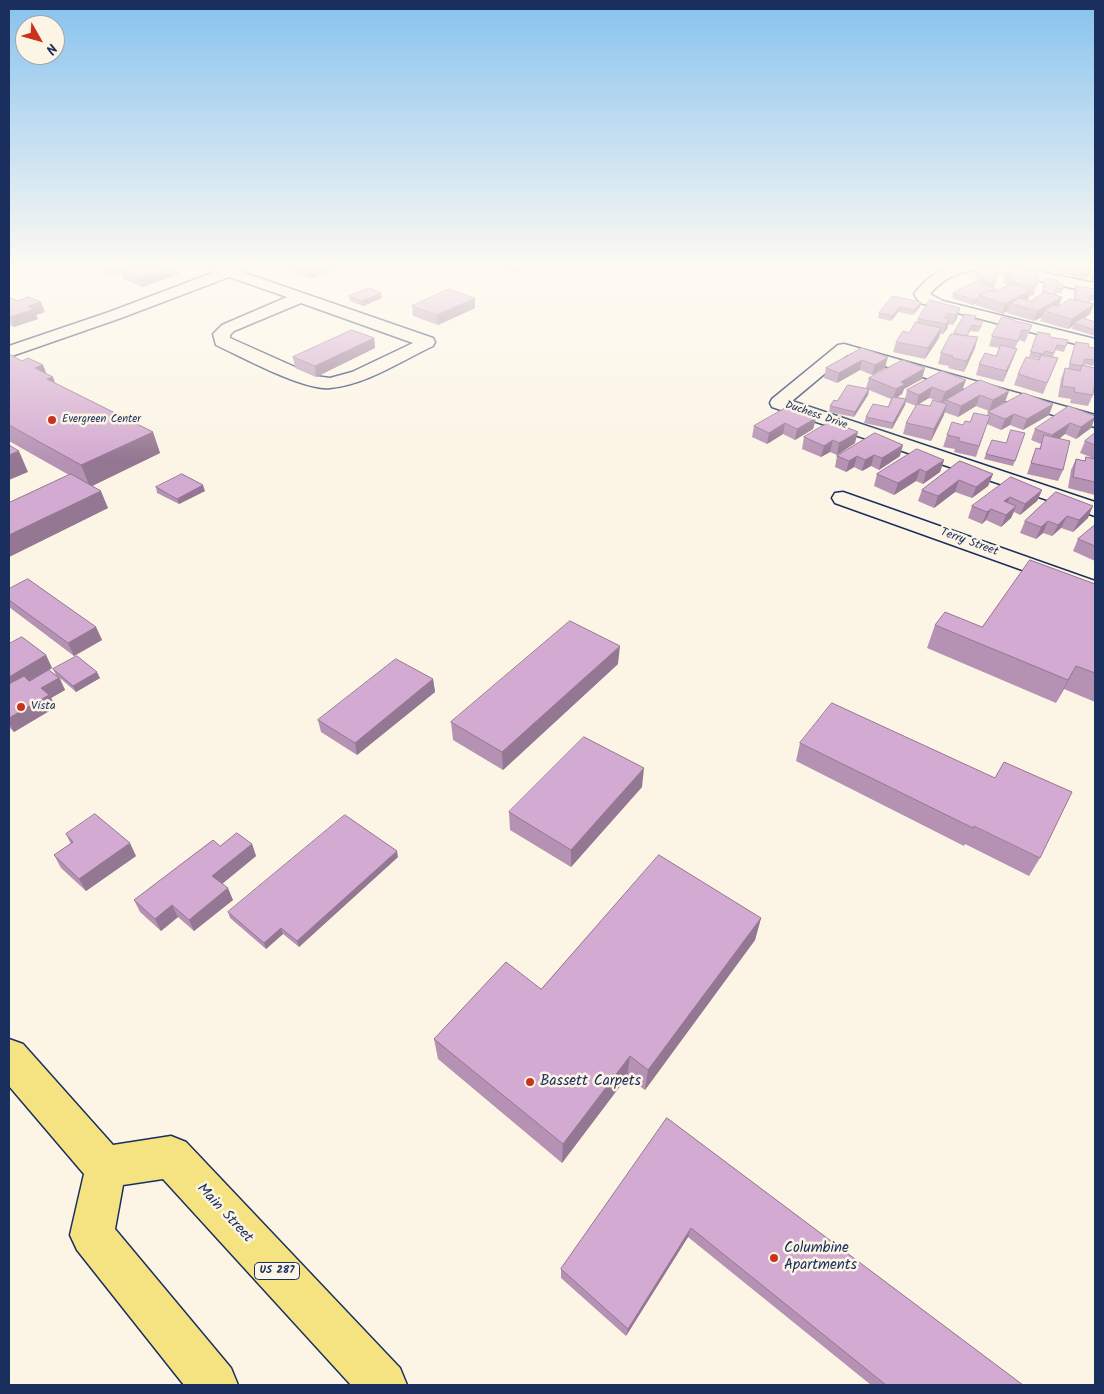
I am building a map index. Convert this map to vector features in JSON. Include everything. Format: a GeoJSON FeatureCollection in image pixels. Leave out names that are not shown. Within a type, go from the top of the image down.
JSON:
{"type":"FeatureCollection","features":[{"type":"Feature","properties":{"kind":"highway"},"geometry":{"type":"LineString","coordinates":[[9,1057],[94,1156],[106,1166],[92,1235],[214,1385]]}},
{"type":"Feature","properties":{"kind":"highway","name":"Main Street"},"geometry":{"type":"LineString","coordinates":[[106,1166],[171,1157],[383,1385]]}},
{"type":"Feature","properties":{"kind":"street"},"geometry":{"type":"LineString","coordinates":[[9,352],[69,330]]}},
{"type":"Feature","properties":{"kind":"street"},"geometry":{"type":"LineString","coordinates":[[226,330],[221,334],[222,341],[311,381],[330,383],[358,376],[427,342],[393,330]]}},
{"type":"Feature","properties":{"kind":"street"},"geometry":{"type":"LineString","coordinates":[[1040,330],[1095,344]]}},
{"type":"Feature","properties":{"kind":"street","name":"Duchess Drive"},"geometry":{"type":"LineString","coordinates":[[1095,421],[844,349],[780,403],[1095,509]]}},
{"type":"Feature","properties":{"kind":"street","name":"Terry Street"},"geometry":{"type":"LineString","coordinates":[[843,498],[1095,589]]}},
{"type":"Feature","properties":{"kind":"building"},"geometry":{"type":"Polygon","coordinates":[[[352,330],[374,338],[315,366],[293,357],[352,330]]]}},
{"type":"Feature","properties":{"kind":"building"},"geometry":{"type":"Polygon","coordinates":[[[911,330],[940,330],[928,348],[896,342],[903,331],[909,333],[911,330]]]}},
{"type":"Feature","properties":{"kind":"building"},"geometry":{"type":"Polygon","coordinates":[[[956,330],[970,330],[967,336],[954,333],[956,330]]]}},
{"type":"Feature","properties":{"kind":"building"},"geometry":{"type":"Polygon","coordinates":[[[995,330],[1022,330],[1018,341],[992,336],[995,330]]]}},
{"type":"Feature","properties":{"kind":"building"},"geometry":{"type":"Polygon","coordinates":[[[1038,332],[1050,334],[1050,337],[1068,340],[1066,346],[1057,345],[1054,353],[1045,351],[1044,354],[1031,352],[1038,332]]]}},
{"type":"Feature","properties":{"kind":"building"},"geometry":{"type":"Polygon","coordinates":[[[951,334],[978,337],[967,361],[952,358],[953,356],[941,353],[951,334]]]}},
{"type":"Feature","properties":{"kind":"building"},"geometry":{"type":"Polygon","coordinates":[[[1076,342],[1089,344],[1088,347],[1095,348],[1095,360],[1085,359],[1083,366],[1070,364],[1076,342]]]}},
{"type":"Feature","properties":{"kind":"building"},"geometry":{"type":"Polygon","coordinates":[[[1001,345],[1017,349],[1006,371],[979,364],[985,353],[996,356],[1001,345]]]}},
{"type":"Feature","properties":{"kind":"building"},"geometry":{"type":"Polygon","coordinates":[[[862,348],[888,357],[875,365],[862,360],[839,373],[826,368],[862,348]]]}},
{"type":"Feature","properties":{"kind":"building","name":"Evergreen Center"},"geometry":{"type":"Polygon","coordinates":[[[9,354],[22,361],[28,358],[43,365],[35,368],[53,377],[47,379],[153,432],[81,465],[9,425],[9,354]]]}},
{"type":"Feature","properties":{"kind":"building"},"geometry":{"type":"Polygon","coordinates":[[[1041,355],[1058,358],[1047,383],[1018,374],[1026,357],[1039,360],[1041,355]]]}},
{"type":"Feature","properties":{"kind":"building"},"geometry":{"type":"Polygon","coordinates":[[[903,360],[925,368],[901,382],[905,384],[896,389],[869,378],[903,360]]]}},
{"type":"Feature","properties":{"kind":"building"},"geometry":{"type":"Polygon","coordinates":[[[1082,365],[1095,368],[1093,395],[1074,392],[1075,388],[1062,386],[1065,368],[1080,371],[1082,365]]]}},
{"type":"Feature","properties":{"kind":"building"},"geometry":{"type":"Polygon","coordinates":[[[942,371],[966,380],[945,392],[932,387],[919,395],[907,390],[942,371]]]}},
{"type":"Feature","properties":{"kind":"building"},"geometry":{"type":"Polygon","coordinates":[[[980,380],[1009,391],[993,400],[980,395],[961,406],[946,400],[980,380]]]}},
{"type":"Feature","properties":{"kind":"building"},"geometry":{"type":"Polygon","coordinates":[[[848,385],[869,389],[855,412],[830,406],[834,400],[837,401],[848,385]]]}},
{"type":"Feature","properties":{"kind":"building"},"geometry":{"type":"Polygon","coordinates":[[[1024,393],[1053,404],[1027,419],[1014,414],[1005,419],[988,412],[1024,393]]]}},
{"type":"Feature","properties":{"kind":"building"},"geometry":{"type":"Polygon","coordinates":[[[893,397],[906,399],[893,423],[866,417],[873,404],[888,407],[893,397]]]}},
{"type":"Feature","properties":{"kind":"building"},"geometry":{"type":"Polygon","coordinates":[[[933,400],[947,404],[934,429],[906,423],[917,404],[930,406],[933,400]]]}},
{"type":"Feature","properties":{"kind":"building"},"geometry":{"type":"Polygon","coordinates":[[[789,406],[816,418],[797,429],[785,423],[769,433],[754,426],[789,406]]]}},
{"type":"Feature","properties":{"kind":"building"},"geometry":{"type":"Polygon","coordinates":[[[1069,406],[1095,417],[1081,427],[1070,423],[1052,435],[1035,429],[1069,406]]]}},
{"type":"Feature","properties":{"kind":"building"},"geometry":{"type":"Polygon","coordinates":[[[974,413],[990,416],[979,446],[958,441],[960,438],[947,435],[952,422],[963,425],[965,421],[970,422],[974,413]]]}},
{"type":"Feature","properties":{"kind":"building"},"geometry":{"type":"Polygon","coordinates":[[[831,421],[858,432],[839,443],[833,440],[824,446],[804,437],[831,421]]]}},
{"type":"Feature","properties":{"kind":"building"},"geometry":{"type":"Polygon","coordinates":[[[1011,430],[1025,433],[1015,461],[986,454],[992,440],[1006,443],[1011,430]]]}},
{"type":"Feature","properties":{"kind":"building"},"geometry":{"type":"Polygon","coordinates":[[[875,433],[903,445],[882,458],[874,455],[865,460],[857,456],[849,461],[837,456],[875,433]]]}},
{"type":"Feature","properties":{"kind":"building"},"geometry":{"type":"Polygon","coordinates":[[[1095,433],[1095,445],[1085,441],[1095,433]]]}},
{"type":"Feature","properties":{"kind":"building"},"geometry":{"type":"Polygon","coordinates":[[[1044,435],[1070,441],[1063,470],[1031,463],[1036,448],[1040,449],[1044,435]]]}},
{"type":"Feature","properties":{"kind":"building"},"geometry":{"type":"Polygon","coordinates":[[[9,445],[19,451],[9,455],[9,445]]]}},
{"type":"Feature","properties":{"kind":"building"},"geometry":{"type":"Polygon","coordinates":[[[917,449],[944,460],[926,472],[920,469],[898,483],[877,474],[917,449]]]}},
{"type":"Feature","properties":{"kind":"building"},"geometry":{"type":"Polygon","coordinates":[[[1086,457],[1095,459],[1095,482],[1073,477],[1076,459],[1085,461],[1086,457]]]}},
{"type":"Feature","properties":{"kind":"building"},"geometry":{"type":"Polygon","coordinates":[[[960,461],[993,474],[976,487],[959,480],[938,496],[922,490],[960,461]]]}},
{"type":"Feature","properties":{"kind":"building"},"geometry":{"type":"Polygon","coordinates":[[[71,474],[101,491],[9,535],[9,503],[71,474]]]}},
{"type":"Feature","properties":{"kind":"building"},"geometry":{"type":"Polygon","coordinates":[[[182,474],[203,485],[177,499],[156,487],[182,474]]]}},
{"type":"Feature","properties":{"kind":"building"},"geometry":{"type":"Polygon","coordinates":[[[1011,477],[1042,490],[1025,504],[1010,497],[1004,501],[1016,506],[1006,515],[991,509],[987,512],[972,506],[1011,477]]]}},
{"type":"Feature","properties":{"kind":"building"},"geometry":{"type":"Polygon","coordinates":[[[1056,492],[1093,506],[1079,520],[1067,516],[1058,525],[1048,521],[1041,527],[1025,521],[1056,492]]]}},
{"type":"Feature","properties":{"kind":"building"},"geometry":{"type":"Polygon","coordinates":[[[1095,525],[1095,546],[1078,539],[1095,525]]]}},
{"type":"Feature","properties":{"kind":"building"},"geometry":{"type":"Polygon","coordinates":[[[1030,560],[1095,584],[1095,673],[1076,666],[1068,680],[935,625],[945,612],[982,627],[1030,560]]]}},
{"type":"Feature","properties":{"kind":"building"},"geometry":{"type":"Polygon","coordinates":[[[28,579],[96,627],[68,643],[9,600],[9,589],[28,579]]]}},
{"type":"Feature","properties":{"kind":"building"},"geometry":{"type":"Polygon","coordinates":[[[570,621],[620,646],[502,752],[451,722],[570,621]]]}},
{"type":"Feature","properties":{"kind":"building"},"geometry":{"type":"Polygon","coordinates":[[[22,637],[46,655],[9,677],[9,644],[22,637]]]}},
{"type":"Feature","properties":{"kind":"building"},"geometry":{"type":"Polygon","coordinates":[[[77,656],[97,672],[73,686],[53,669],[77,656]]]}},
{"type":"Feature","properties":{"kind":"building"},"geometry":{"type":"Polygon","coordinates":[[[396,659],[433,679],[355,743],[318,720],[396,659]]]}},
{"type":"Feature","properties":{"kind":"building"},"geometry":{"type":"Polygon","coordinates":[[[49,670],[59,678],[41,688],[49,695],[9,718],[9,684],[24,676],[29,681],[49,670]]]}},
{"type":"Feature","properties":{"kind":"building"},"geometry":{"type":"Polygon","coordinates":[[[832,703],[995,778],[1004,762],[1072,792],[1040,858],[974,826],[973,828],[800,743],[832,703]]]}},
{"type":"Feature","properties":{"kind":"building"},"geometry":{"type":"Polygon","coordinates":[[[584,737],[644,768],[571,850],[509,812],[584,737]]]}},
{"type":"Feature","properties":{"kind":"building"},"geometry":{"type":"Polygon","coordinates":[[[95,814],[130,843],[79,879],[54,855],[73,842],[66,834],[95,814]]]}},
{"type":"Feature","properties":{"kind":"building"},"geometry":{"type":"Polygon","coordinates":[[[345,815],[397,851],[297,941],[281,928],[264,943],[228,912],[345,815]]]}},
{"type":"Feature","properties":{"kind":"building"},"geometry":{"type":"Polygon","coordinates":[[[237,833],[252,844],[212,876],[228,888],[189,920],[172,905],[155,919],[134,900],[213,840],[220,846],[237,833]]]}},
{"type":"Feature","properties":{"kind":"building"},"geometry":{"type":"Polygon","coordinates":[[[659,855],[761,918],[648,1070],[630,1056],[563,1144],[434,1039],[506,962],[541,989],[659,855]]]}},
{"type":"Feature","properties":{"kind":"building","name":"Columbine Apartments"},"geometry":{"type":"Polygon","coordinates":[[[667,1118],[1023,1385],[886,1385],[691,1228],[628,1329],[561,1269],[667,1118]]]}},
{"type":"Feature","properties":{"kind":"place","name":"Evergreen Center"},"geometry":{"type":"Point","coordinates":[52,420]}},
{"type":"Feature","properties":{"kind":"place","name":"Vista"},"geometry":{"type":"Point","coordinates":[21,707]}},
{"type":"Feature","properties":{"kind":"place","name":"Bassett Carpets"},"geometry":{"type":"Point","coordinates":[530,1082]}},
{"type":"Feature","properties":{"kind":"place","name":"Columbine Apartments"},"geometry":{"type":"Point","coordinates":[774,1258]}}]}
